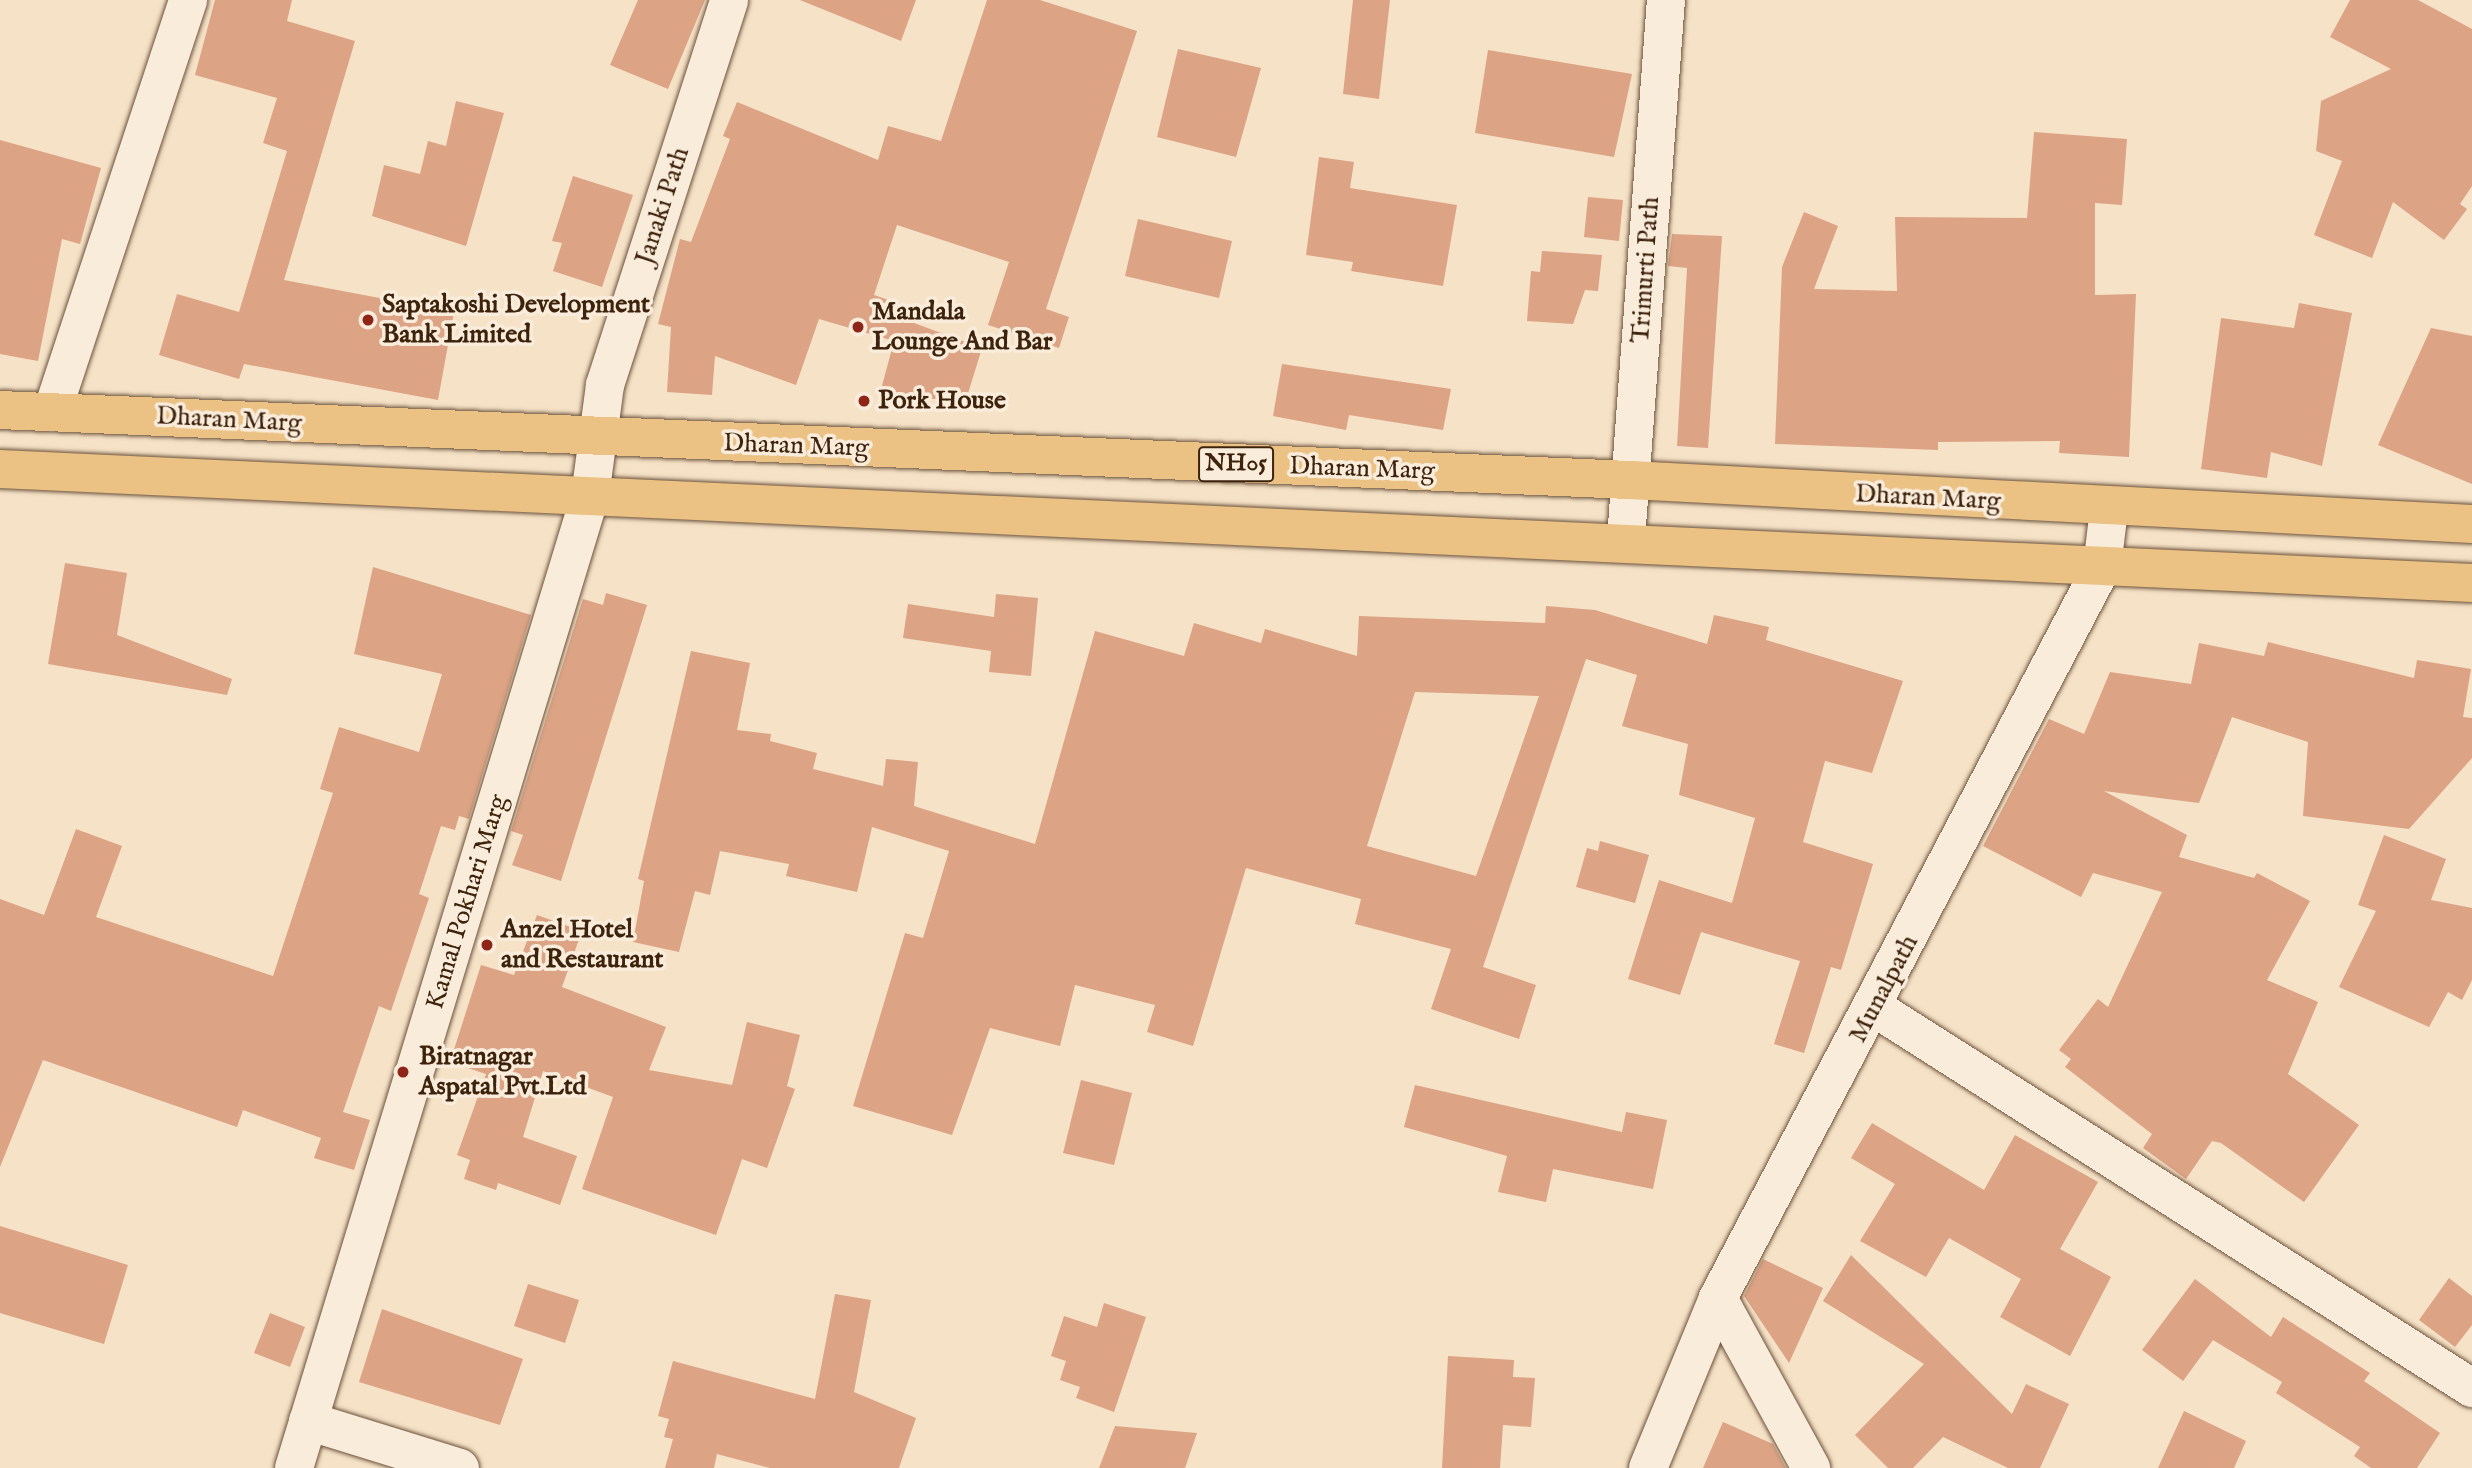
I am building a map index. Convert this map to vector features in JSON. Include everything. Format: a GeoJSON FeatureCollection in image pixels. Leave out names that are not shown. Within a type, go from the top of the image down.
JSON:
{"type":"FeatureCollection","features":[{"type":"Feature","properties":{"kind":"main road","name":"Dharan Marg"},"geometry":{"type":"LineString","coordinates":[[0,410],[1630,480],[2109,509],[2472,524]]}},
{"type":"Feature","properties":{"kind":"main road","name":"NH05"},"geometry":{"type":"LineString","coordinates":[[0,469],[1626,539],[2102,567],[2472,583]]}},
{"type":"Feature","properties":{"kind":"street"},"geometry":{"type":"LineString","coordinates":[[52,412],[188,0]]}},
{"type":"Feature","properties":{"kind":"street","name":"Janaki Path"},"geometry":{"type":"LineString","coordinates":[[590,496],[605,385],[729,0]]}},
{"type":"Feature","properties":{"kind":"street","name":"Trimurti Path"},"geometry":{"type":"LineString","coordinates":[[1626,539],[1666,0]]}},
{"type":"Feature","properties":{"kind":"street","name":"Kamal Pokhari Marg"},"geometry":{"type":"LineString","coordinates":[[294,1468],[590,496]]}},
{"type":"Feature","properties":{"kind":"street","name":"Munalpath"},"geometry":{"type":"LineString","coordinates":[[1648,1468],[1718,1298],[1875,1009],[2102,567],[2109,509]]}},
{"type":"Feature","properties":{"kind":"street"},"geometry":{"type":"LineString","coordinates":[[1875,1009],[2472,1388]]}},
{"type":"Feature","properties":{"kind":"street"},"geometry":{"type":"LineString","coordinates":[[1718,1298],[1811,1468]]}},
{"type":"Feature","properties":{"kind":"street"},"geometry":{"type":"LineString","coordinates":[[308,1421],[460,1468]]}},
{"type":"Feature","properties":{"kind":"building"},"geometry":{"type":"Polygon","coordinates":[[[215,0],[292,0],[287,21],[355,41],[284,280],[454,312],[438,400],[244,364],[239,379],[159,355],[177,294],[239,312],[287,151],[263,143],[277,98],[195,75],[215,0]]]}},
{"type":"Feature","properties":{"kind":"building"},"geometry":{"type":"Polygon","coordinates":[[[638,0],[705,0],[668,89],[610,65],[638,0]]]}},
{"type":"Feature","properties":{"kind":"building"},"geometry":{"type":"Polygon","coordinates":[[[800,0],[916,0],[901,41],[800,0]]]}},
{"type":"Feature","properties":{"kind":"building"},"geometry":{"type":"Polygon","coordinates":[[[987,0],[1040,0],[1137,31],[1046,309],[1069,317],[1059,348],[988,325],[1009,262],[897,225],[874,295],[906,306],[903,319],[982,348],[966,400],[879,397],[894,341],[819,319],[796,385],[715,356],[712,395],[667,392],[671,327],[658,324],[680,239],[691,242],[730,139],[723,136],[737,102],[878,160],[888,126],[941,141],[987,0]]]}},
{"type":"Feature","properties":{"kind":"building"},"geometry":{"type":"Polygon","coordinates":[[[1353,0],[1390,0],[1379,99],[1343,94],[1353,0]]]}},
{"type":"Feature","properties":{"kind":"building"},"geometry":{"type":"Polygon","coordinates":[[[2350,0],[2418,0],[2472,29],[2472,186],[2460,204],[2467,209],[2444,240],[2393,202],[2372,258],[2314,235],[2342,161],[2316,151],[2321,101],[2391,69],[2330,37],[2350,0]]]}},
{"type":"Feature","properties":{"kind":"building"},"geometry":{"type":"Polygon","coordinates":[[[1178,49],[1261,68],[1236,157],[1157,137],[1178,49]]]}},
{"type":"Feature","properties":{"kind":"building"},"geometry":{"type":"Polygon","coordinates":[[[1488,50],[1632,74],[1614,157],[1475,133],[1488,50]]]}},
{"type":"Feature","properties":{"kind":"building"},"geometry":{"type":"Polygon","coordinates":[[[456,101],[504,113],[466,246],[372,216],[384,165],[420,174],[428,141],[446,146],[456,101]]]}},
{"type":"Feature","properties":{"kind":"building"},"geometry":{"type":"Polygon","coordinates":[[[2034,132],[2127,139],[2122,205],[2095,203],[2095,295],[2136,294],[2129,457],[2059,453],[2060,441],[1938,442],[1938,450],[1775,444],[1782,267],[1804,212],[1838,226],[1814,289],[1897,291],[1895,217],[2027,218],[2034,132]]]}},
{"type":"Feature","properties":{"kind":"building"},"geometry":{"type":"Polygon","coordinates":[[[0,140],[101,168],[80,244],[62,239],[38,361],[0,354],[0,140]]]}},
{"type":"Feature","properties":{"kind":"building"},"geometry":{"type":"Polygon","coordinates":[[[1319,157],[1354,162],[1350,188],[1457,205],[1443,286],[1351,271],[1353,262],[1306,255],[1319,157]]]}},
{"type":"Feature","properties":{"kind":"building"},"geometry":{"type":"Polygon","coordinates":[[[573,176],[633,195],[602,287],[553,271],[562,243],[552,241],[573,176]]]}},
{"type":"Feature","properties":{"kind":"building"},"geometry":{"type":"Polygon","coordinates":[[[1588,197],[1623,200],[1619,241],[1584,237],[1588,197]]]}},
{"type":"Feature","properties":{"kind":"building"},"geometry":{"type":"Polygon","coordinates":[[[1138,219],[1232,241],[1219,298],[1125,276],[1138,219]]]}},
{"type":"Feature","properties":{"kind":"building"},"geometry":{"type":"Polygon","coordinates":[[[1672,234],[1722,236],[1708,448],[1677,446],[1687,268],[1668,266],[1672,234]]]}},
{"type":"Feature","properties":{"kind":"building"},"geometry":{"type":"Polygon","coordinates":[[[1542,251],[1602,255],[1598,291],[1585,290],[1573,324],[1527,321],[1531,271],[1540,272],[1542,251]]]}},
{"type":"Feature","properties":{"kind":"building"},"geometry":{"type":"Polygon","coordinates":[[[2299,303],[2352,313],[2322,466],[2271,452],[2267,478],[2201,469],[2221,318],[2294,328],[2299,303]]]}},
{"type":"Feature","properties":{"kind":"building"},"geometry":{"type":"Polygon","coordinates":[[[2431,328],[2472,336],[2472,484],[2378,445],[2431,328]]]}},
{"type":"Feature","properties":{"kind":"building"},"geometry":{"type":"Polygon","coordinates":[[[1282,364],[1451,389],[1443,430],[1349,415],[1346,430],[1273,416],[1282,364]]]}},
{"type":"Feature","properties":{"kind":"building"},"geometry":{"type":"Polygon","coordinates":[[[65,563],[127,573],[117,635],[232,679],[227,695],[48,664],[65,563]]]}},
{"type":"Feature","properties":{"kind":"building"},"geometry":{"type":"Polygon","coordinates":[[[373,567],[531,615],[469,819],[459,816],[455,830],[441,826],[419,894],[429,898],[391,1011],[379,1006],[343,1112],[370,1120],[354,1170],[314,1158],[321,1138],[243,1110],[237,1127],[43,1060],[0,1167],[0,899],[44,915],[76,829],[122,846],[96,917],[273,976],[333,793],[320,789],[339,727],[419,752],[442,674],[354,654],[373,567]]]}},
{"type":"Feature","properties":{"kind":"building"},"geometry":{"type":"Polygon","coordinates":[[[606,593],[647,605],[561,881],[512,865],[523,835],[511,831],[583,599],[603,605],[606,593]]]}},
{"type":"Feature","properties":{"kind":"building"},"geometry":{"type":"Polygon","coordinates":[[[996,594],[1038,598],[1031,676],[989,672],[991,651],[903,638],[908,604],[994,617],[996,594]]]}},
{"type":"Feature","properties":{"kind":"building"},"geometry":{"type":"Polygon","coordinates":[[[1546,606],[1595,610],[1707,644],[1714,615],[1769,627],[1766,640],[1903,681],[1872,773],[1825,761],[1803,842],[1873,864],[1841,970],[1831,967],[1804,1053],[1774,1044],[1800,961],[1701,932],[1680,995],[1628,979],[1659,880],[1732,903],[1755,818],[1679,795],[1688,744],[1622,726],[1637,675],[1586,659],[1483,967],[1536,985],[1519,1039],[1431,1009],[1451,949],[1355,924],[1361,899],[1246,868],[1193,1046],[1147,1032],[1155,1005],[1075,985],[1060,1046],[990,1028],[952,1135],[853,1106],[905,933],[923,938],[949,851],[872,827],[857,892],[786,876],[789,864],[720,851],[710,895],[695,891],[679,952],[633,942],[644,881],[638,879],[691,651],[750,663],[737,730],[771,734],[770,741],[817,753],[813,769],[883,786],[886,759],[918,762],[914,806],[1035,844],[1095,631],[1184,656],[1194,623],[1261,643],[1265,629],[1357,656],[1359,616],[1545,623],[1546,606]],[[1415,692],[1367,846],[1476,876],[1539,696],[1415,692]]]}},
{"type":"Feature","properties":{"kind":"building"},"geometry":{"type":"Polygon","coordinates":[[[2268,642],[2414,678],[2417,660],[2471,669],[2463,717],[2472,718],[2472,758],[2409,829],[2303,816],[2308,742],[2232,717],[2199,803],[2104,791],[2187,835],[2179,857],[2254,878],[2257,873],[2310,901],[2267,980],[2318,1002],[2288,1074],[2359,1125],[2304,1202],[2221,1143],[2212,1141],[2186,1179],[2143,1148],[2152,1134],[2065,1067],[2071,1059],[2059,1050],[2098,999],[2108,1007],[2162,892],[2093,873],[2081,897],[1983,846],[2049,719],[2084,734],[2110,672],[2191,684],[2199,643],[2264,656],[2268,642]]]}},
{"type":"Feature","properties":{"kind":"building"},"geometry":{"type":"Polygon","coordinates":[[[2384,835],[2446,859],[2431,900],[2472,908],[2472,980],[2462,1000],[2448,992],[2429,1027],[2339,987],[2376,911],[2358,905],[2384,835]]]}},
{"type":"Feature","properties":{"kind":"building"},"geometry":{"type":"Polygon","coordinates":[[[1600,841],[1649,855],[1635,903],[1576,887],[1587,848],[1598,851],[1600,841]]]}},
{"type":"Feature","properties":{"kind":"building"},"geometry":{"type":"Polygon","coordinates":[[[537,915],[582,931],[562,987],[666,1027],[649,1070],[732,1085],[747,1022],[800,1035],[787,1086],[795,1089],[767,1168],[742,1159],[716,1235],[582,1189],[613,1097],[543,1071],[523,1137],[577,1156],[560,1205],[498,1183],[496,1190],[464,1179],[470,1160],[457,1155],[486,1074],[450,1062],[481,965],[514,975],[537,915]]]}},
{"type":"Feature","properties":{"kind":"building"},"geometry":{"type":"Polygon","coordinates":[[[1081,1080],[1132,1093],[1114,1165],[1063,1153],[1081,1080]]]}},
{"type":"Feature","properties":{"kind":"building"},"geometry":{"type":"Polygon","coordinates":[[[1415,1085],[1622,1132],[1626,1112],[1667,1120],[1653,1189],[1553,1169],[1546,1202],[1498,1192],[1507,1156],[1404,1127],[1415,1085]]]}},
{"type":"Feature","properties":{"kind":"building"},"geometry":{"type":"Polygon","coordinates":[[[1872,1123],[1984,1190],[2015,1135],[2098,1182],[2060,1249],[2111,1277],[2070,1356],[2000,1317],[2021,1279],[1949,1238],[1926,1277],[1860,1241],[1895,1184],[1851,1158],[1872,1123]]]}},
{"type":"Feature","properties":{"kind":"building"},"geometry":{"type":"Polygon","coordinates":[[[0,1226],[128,1265],[104,1344],[0,1313],[0,1226]]]}},
{"type":"Feature","properties":{"kind":"building"},"geometry":{"type":"Polygon","coordinates":[[[1851,1255],[2012,1414],[2026,1384],[2069,1404],[2040,1468],[2008,1468],[1943,1437],[1913,1468],[1888,1468],[1855,1435],[1924,1364],[1823,1301],[1851,1255]]]}},
{"type":"Feature","properties":{"kind":"building"},"geometry":{"type":"Polygon","coordinates":[[[1763,1259],[1823,1288],[1789,1363],[1744,1296],[1763,1259]]]}},
{"type":"Feature","properties":{"kind":"building"},"geometry":{"type":"Polygon","coordinates":[[[2449,1278],[2472,1296],[2472,1325],[2455,1347],[2419,1320],[2449,1278]]]}},
{"type":"Feature","properties":{"kind":"building"},"geometry":{"type":"Polygon","coordinates":[[[2195,1279],[2271,1337],[2283,1317],[2370,1373],[2364,1381],[2440,1433],[2417,1468],[2371,1468],[2354,1456],[2360,1447],[2276,1393],[2282,1382],[2213,1340],[2183,1381],[2142,1350],[2195,1279]]]}},
{"type":"Feature","properties":{"kind":"building"},"geometry":{"type":"Polygon","coordinates":[[[528,1284],[579,1300],[565,1343],[514,1326],[528,1284]]]}},
{"type":"Feature","properties":{"kind":"building"},"geometry":{"type":"Polygon","coordinates":[[[835,1294],[871,1300],[854,1392],[916,1418],[899,1468],[770,1468],[717,1454],[714,1468],[665,1468],[673,1439],[664,1437],[669,1419],[658,1416],[673,1361],[815,1399],[835,1294]]]}},
{"type":"Feature","properties":{"kind":"building"},"geometry":{"type":"Polygon","coordinates":[[[1104,1303],[1146,1317],[1114,1412],[1076,1398],[1080,1387],[1060,1380],[1066,1361],[1051,1356],[1064,1316],[1097,1327],[1104,1303]]]}},
{"type":"Feature","properties":{"kind":"building"},"geometry":{"type":"Polygon","coordinates":[[[382,1309],[523,1359],[500,1425],[359,1382],[382,1309]]]}},
{"type":"Feature","properties":{"kind":"building"},"geometry":{"type":"Polygon","coordinates":[[[270,1313],[305,1327],[290,1367],[254,1353],[270,1313]]]}},
{"type":"Feature","properties":{"kind":"building"},"geometry":{"type":"Polygon","coordinates":[[[1448,1356],[1514,1360],[1513,1377],[1535,1378],[1531,1427],[1503,1425],[1500,1468],[1442,1468],[1448,1356]]]}},
{"type":"Feature","properties":{"kind":"building"},"geometry":{"type":"Polygon","coordinates":[[[2184,1411],[2246,1441],[2234,1468],[2158,1468],[2184,1411]]]}},
{"type":"Feature","properties":{"kind":"building"},"geometry":{"type":"Polygon","coordinates":[[[1723,1422],[1773,1444],[1786,1468],[1703,1468],[1723,1422]]]}},
{"type":"Feature","properties":{"kind":"building"},"geometry":{"type":"Polygon","coordinates":[[[1115,1426],[1197,1433],[1185,1468],[1099,1468],[1115,1426]]]}},
{"type":"Feature","properties":{"kind":"place","name":"Saptakoshi Development Bank Limited"},"geometry":{"type":"Point","coordinates":[368,320]}},
{"type":"Feature","properties":{"kind":"place","name":"Mandala Lounge And Bar"},"geometry":{"type":"Point","coordinates":[858,327]}},
{"type":"Feature","properties":{"kind":"place","name":"Pork House"},"geometry":{"type":"Point","coordinates":[864,401]}},
{"type":"Feature","properties":{"kind":"place","name":"Anzel Hotel and Restaurant"},"geometry":{"type":"Point","coordinates":[487,945]}},
{"type":"Feature","properties":{"kind":"place","name":"Biratnagar Aspatal Pvt.Ltd"},"geometry":{"type":"Point","coordinates":[403,1072]}}]}
